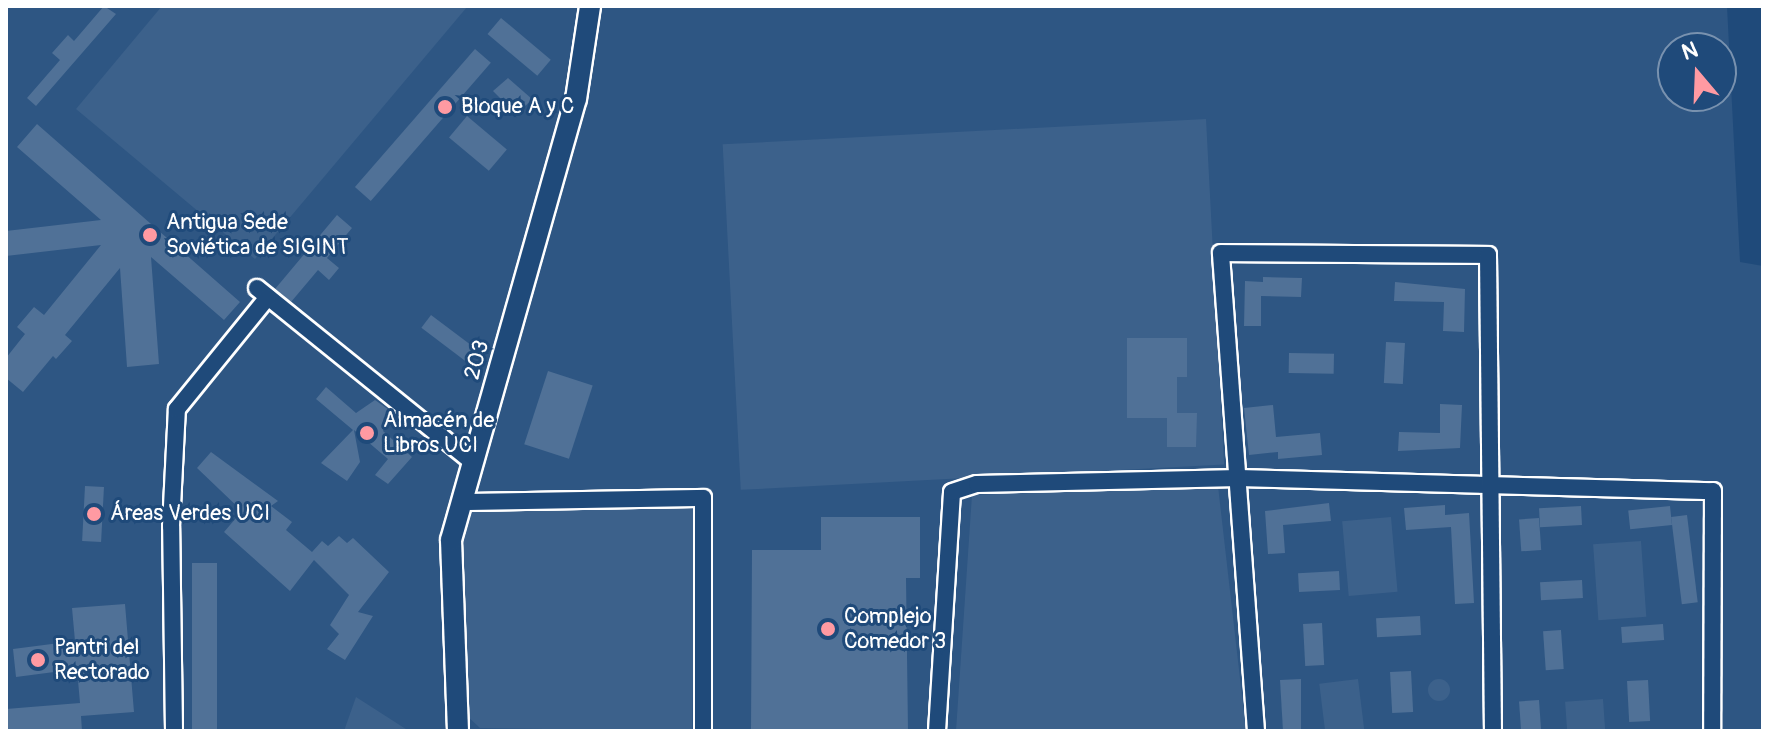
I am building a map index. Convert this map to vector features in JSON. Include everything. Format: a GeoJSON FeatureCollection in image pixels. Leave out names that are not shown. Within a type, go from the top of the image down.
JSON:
{"type":"FeatureCollection","features":[{"type":"Feature","properties":{"kind":"street","name":"203"},"geometry":{"type":"LineString","coordinates":[[458,731],[451,540],[576,99],[590,6]]}},
{"type":"Feature","properties":{"kind":"street"},"geometry":{"type":"LineString","coordinates":[[1256,731],[1221,253],[1488,255],[1487,485],[1493,731]]}},
{"type":"Feature","properties":{"kind":"street"},"geometry":{"type":"LineString","coordinates":[[174,731],[171,526],[177,409],[263,293],[473,462]]}},
{"type":"Feature","properties":{"kind":"street"},"geometry":{"type":"LineString","coordinates":[[937,731],[952,492],[977,484],[1239,478],[1713,491],[1712,731]]}},
{"type":"Feature","properties":{"kind":"street"},"geometry":{"type":"LineString","coordinates":[[462,502],[703,498],[703,731]]}},
{"type":"Feature","properties":{"kind":"shaded area"},"geometry":{"type":"Polygon","coordinates":[[[6,6],[1727,6],[1728,32],[1657,32],[1657,112],[1732,112],[1740,262],[1763,266],[1763,731],[6,731],[6,6]]]}},
{"type":"Feature","properties":{"kind":"shaded area"},"geometry":{"type":"Polygon","coordinates":[[[162,6],[467,7],[255,259],[76,109],[162,6]]]}},
{"type":"Feature","properties":{"kind":"shaded area"},"geometry":{"type":"Polygon","coordinates":[[[1206,119],[1224,465],[741,490],[723,144],[1206,119]]]}},
{"type":"Feature","properties":{"kind":"shaded area"},"geometry":{"type":"Polygon","coordinates":[[[1218,486],[1246,731],[956,731],[972,495],[1218,486]]]}},
{"type":"Feature","properties":{"kind":"shaded area"},"geometry":{"type":"Polygon","coordinates":[[[696,506],[692,731],[480,728],[466,715],[459,548],[470,508],[696,506]]]}},
{"type":"Feature","properties":{"kind":"shaded area"},"geometry":{"type":"Polygon","coordinates":[[[1391,517],[1398,592],[1349,596],[1342,521],[1391,517]]]}},
{"type":"Feature","properties":{"kind":"shaded area"},"geometry":{"type":"Polygon","coordinates":[[[1641,541],[1646,617],[1598,620],[1593,544],[1641,541]]]}},
{"type":"Feature","properties":{"kind":"shaded area"},"geometry":{"type":"Polygon","coordinates":[[[1358,679],[1364,731],[1325,731],[1319,684],[1358,679]]]}},
{"type":"Feature","properties":{"kind":"shaded area"},"geometry":{"type":"Polygon","coordinates":[[[1439,679],[1447,682],[1450,690],[1447,698],[1439,701],[1431,698],[1428,690],[1431,682],[1439,679]]]}},
{"type":"Feature","properties":{"kind":"shaded area"},"geometry":{"type":"Polygon","coordinates":[[[356,697],[409,731],[344,731],[356,697]]]}},
{"type":"Feature","properties":{"kind":"shaded area"},"geometry":{"type":"Polygon","coordinates":[[[1603,699],[1605,731],[1567,731],[1565,702],[1603,699]]]}},
{"type":"Feature","properties":{"kind":"building"},"geometry":{"type":"Polygon","coordinates":[[[104,6],[116,14],[36,106],[27,98],[60,60],[52,53],[68,35],[74,41],[104,6]]]}},
{"type":"Feature","properties":{"kind":"building"},"geometry":{"type":"Polygon","coordinates":[[[501,18],[551,60],[537,76],[488,34],[501,18]]]}},
{"type":"Feature","properties":{"kind":"building"},"geometry":{"type":"Polygon","coordinates":[[[475,49],[491,63],[371,201],[355,187],[475,49]]]}},
{"type":"Feature","properties":{"kind":"building"},"geometry":{"type":"Polygon","coordinates":[[[508,78],[532,99],[517,115],[493,91],[508,78]]]}},
{"type":"Feature","properties":{"kind":"building"},"geometry":{"type":"Polygon","coordinates":[[[467,116],[507,149],[489,171],[449,137],[467,116]]]}},
{"type":"Feature","properties":{"kind":"building"},"geometry":{"type":"Polygon","coordinates":[[[37,124],[240,302],[224,320],[151,257],[159,364],[127,367],[120,268],[65,335],[72,341],[56,359],[53,356],[23,392],[6,378],[6,358],[25,334],[17,327],[34,307],[44,315],[101,245],[6,256],[6,231],[101,220],[17,147],[37,124]]]}},
{"type":"Feature","properties":{"kind":"building"},"geometry":{"type":"Polygon","coordinates":[[[337,215],[352,228],[327,258],[339,268],[329,280],[318,270],[291,302],[275,289],[337,215]]]}},
{"type":"Feature","properties":{"kind":"building"},"geometry":{"type":"Polygon","coordinates":[[[1263,277],[1302,278],[1301,297],[1261,296],[1261,326],[1244,326],[1245,281],[1263,282],[1263,277]]]}},
{"type":"Feature","properties":{"kind":"building"},"geometry":{"type":"Polygon","coordinates":[[[1395,282],[1465,289],[1464,332],[1443,331],[1444,302],[1394,301],[1395,282]]]}},
{"type":"Feature","properties":{"kind":"building"},"geometry":{"type":"Polygon","coordinates":[[[431,315],[475,348],[465,361],[421,328],[431,315]]]}},
{"type":"Feature","properties":{"kind":"building"},"geometry":{"type":"Polygon","coordinates":[[[1127,338],[1187,338],[1187,377],[1177,377],[1177,413],[1197,413],[1196,447],[1167,447],[1167,418],[1127,418],[1127,338]]]}},
{"type":"Feature","properties":{"kind":"building"},"geometry":{"type":"Polygon","coordinates":[[[1386,342],[1405,343],[1403,384],[1384,383],[1386,342]]]}},
{"type":"Feature","properties":{"kind":"building"},"geometry":{"type":"Polygon","coordinates":[[[1289,353],[1334,354],[1334,374],[1289,373],[1289,353]]]}},
{"type":"Feature","properties":{"kind":"building"},"geometry":{"type":"Polygon","coordinates":[[[548,371],[593,386],[569,459],[524,444],[548,371]]]}},
{"type":"Feature","properties":{"kind":"building","name":"Almacén de Libros UCI"},"geometry":{"type":"Polygon","coordinates":[[[326,387],[356,413],[375,400],[392,412],[383,431],[412,457],[388,484],[375,475],[388,459],[354,430],[360,462],[347,481],[321,463],[353,430],[316,399],[326,387]]]}},
{"type":"Feature","properties":{"kind":"building"},"geometry":{"type":"Polygon","coordinates":[[[1440,404],[1462,405],[1460,448],[1398,451],[1399,432],[1440,433],[1440,404]]]}},
{"type":"Feature","properties":{"kind":"building"},"geometry":{"type":"Polygon","coordinates":[[[1273,405],[1276,437],[1320,433],[1322,455],[1278,459],[1278,452],[1249,455],[1244,408],[1273,405]]]}},
{"type":"Feature","properties":{"kind":"building"},"geometry":{"type":"Polygon","coordinates":[[[211,452],[278,501],[271,506],[292,522],[286,530],[312,552],[322,541],[328,546],[339,536],[347,543],[353,538],[389,572],[358,612],[373,616],[345,660],[327,649],[339,634],[330,625],[349,595],[314,560],[290,591],[224,532],[242,511],[197,468],[211,452]]]}},
{"type":"Feature","properties":{"kind":"building","name":"Áreas Verdes UCI"},"geometry":{"type":"Polygon","coordinates":[[[85,486],[104,487],[101,542],[82,541],[85,486]]]}},
{"type":"Feature","properties":{"kind":"building"},"geometry":{"type":"Polygon","coordinates":[[[1329,503],[1331,521],[1283,525],[1285,553],[1268,554],[1265,511],[1329,503]]]}},
{"type":"Feature","properties":{"kind":"building"},"geometry":{"type":"Polygon","coordinates":[[[1445,505],[1445,515],[1469,513],[1474,603],[1455,604],[1451,527],[1406,530],[1404,508],[1445,505]]]}},
{"type":"Feature","properties":{"kind":"building"},"geometry":{"type":"Polygon","coordinates":[[[1581,506],[1582,525],[1540,527],[1539,508],[1581,506]]]}},
{"type":"Feature","properties":{"kind":"building"},"geometry":{"type":"Polygon","coordinates":[[[1670,506],[1672,525],[1630,529],[1628,510],[1670,506]]]}},
{"type":"Feature","properties":{"kind":"building"},"geometry":{"type":"Polygon","coordinates":[[[1687,515],[1698,602],[1682,604],[1671,517],[1687,515]]]}},
{"type":"Feature","properties":{"kind":"building","name":"Complejo Comedor 3"},"geometry":{"type":"Polygon","coordinates":[[[821,517],[920,517],[920,578],[906,578],[908,731],[751,731],[752,550],[821,550],[821,517]]]}},
{"type":"Feature","properties":{"kind":"building"},"geometry":{"type":"Polygon","coordinates":[[[1539,518],[1541,550],[1521,551],[1519,519],[1539,518]]]}},
{"type":"Feature","properties":{"kind":"building"},"geometry":{"type":"Polygon","coordinates":[[[192,563],[217,563],[217,731],[192,731],[192,563]]]}},
{"type":"Feature","properties":{"kind":"building"},"geometry":{"type":"Polygon","coordinates":[[[1339,571],[1340,590],[1299,592],[1298,573],[1339,571]]]}},
{"type":"Feature","properties":{"kind":"building"},"geometry":{"type":"Polygon","coordinates":[[[1582,580],[1583,598],[1541,600],[1540,582],[1582,580]]]}},
{"type":"Feature","properties":{"kind":"building"},"geometry":{"type":"Polygon","coordinates":[[[125,604],[134,712],[81,716],[82,731],[6,731],[6,709],[80,703],[77,669],[16,677],[13,649],[75,641],[72,608],[125,604]]]}},
{"type":"Feature","properties":{"kind":"building"},"geometry":{"type":"Polygon","coordinates":[[[1420,616],[1421,635],[1377,637],[1376,618],[1420,616]]]}},
{"type":"Feature","properties":{"kind":"building"},"geometry":{"type":"Polygon","coordinates":[[[1322,623],[1324,665],[1305,666],[1303,624],[1322,623]]]}},
{"type":"Feature","properties":{"kind":"building"},"geometry":{"type":"Polygon","coordinates":[[[1663,624],[1664,640],[1622,643],[1621,627],[1663,624]]]}},
{"type":"Feature","properties":{"kind":"building"},"geometry":{"type":"Polygon","coordinates":[[[1561,630],[1564,669],[1546,670],[1543,631],[1561,630]]]}},
{"type":"Feature","properties":{"kind":"building"},"geometry":{"type":"Polygon","coordinates":[[[1411,671],[1413,712],[1392,713],[1390,672],[1411,671]]]}},
{"type":"Feature","properties":{"kind":"building"},"geometry":{"type":"Polygon","coordinates":[[[1301,679],[1301,731],[1283,731],[1280,680],[1301,679]]]}},
{"type":"Feature","properties":{"kind":"building"},"geometry":{"type":"Polygon","coordinates":[[[1648,680],[1650,721],[1629,722],[1627,681],[1648,680]]]}},
{"type":"Feature","properties":{"kind":"building"},"geometry":{"type":"Polygon","coordinates":[[[1539,700],[1541,731],[1521,731],[1519,701],[1539,700]]]}},
{"type":"Feature","properties":{"kind":"place","name":"Bloque A y C"},"geometry":{"type":"Point","coordinates":[445,107]}},
{"type":"Feature","properties":{"kind":"place","name":"Antigua Sede Soviética de SIGINT"},"geometry":{"type":"Point","coordinates":[150,235]}},
{"type":"Feature","properties":{"kind":"place","name":"Almacén de Libros UCI"},"geometry":{"type":"Point","coordinates":[367,433]}},
{"type":"Feature","properties":{"kind":"place","name":"Áreas Verdes UCI"},"geometry":{"type":"Point","coordinates":[94,514]}},
{"type":"Feature","properties":{"kind":"place","name":"Complejo Comedor 3"},"geometry":{"type":"Point","coordinates":[828,629]}},
{"type":"Feature","properties":{"kind":"place","name":"Pantri del Rectorado"},"geometry":{"type":"Point","coordinates":[38,660]}}]}
